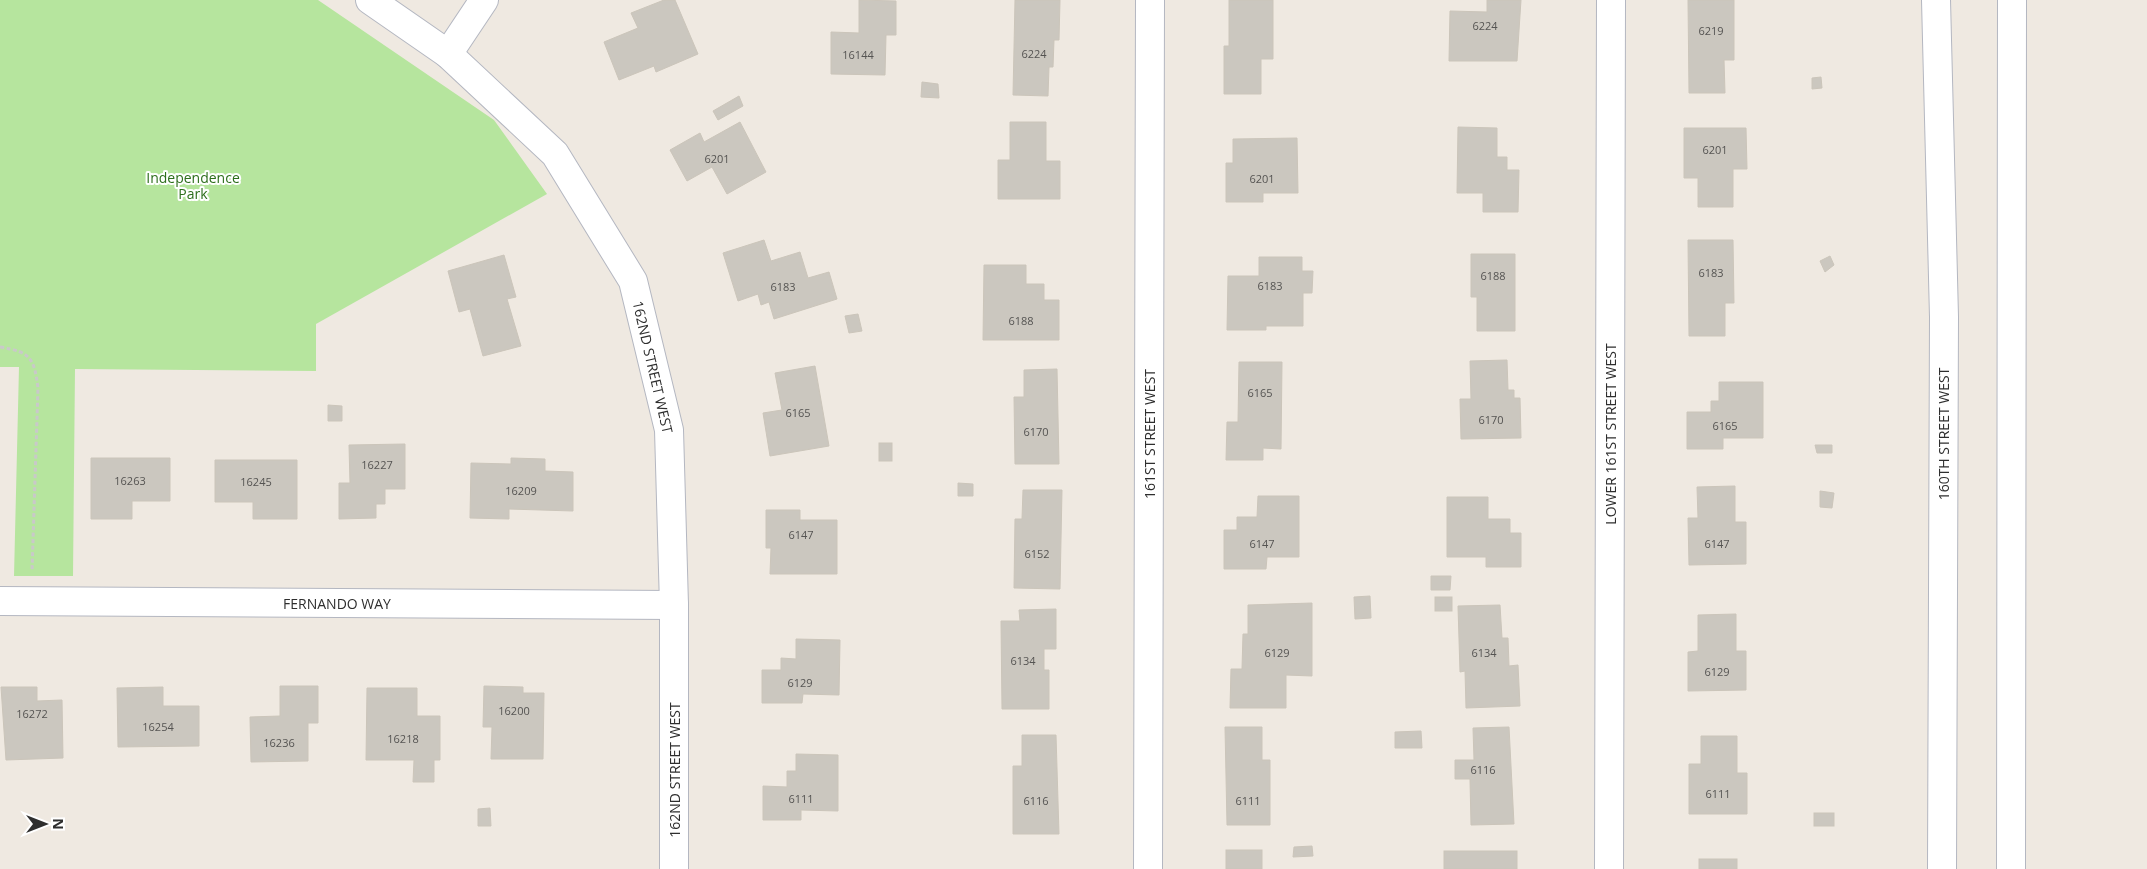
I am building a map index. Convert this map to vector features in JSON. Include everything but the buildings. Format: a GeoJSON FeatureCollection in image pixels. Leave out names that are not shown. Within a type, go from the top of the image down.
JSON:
{"type":"FeatureCollection","features":[{"type":"Feature","properties":{"kind":"street","name":"162ND STREET WEST"},"geometry":{"type":"LineString","coordinates":[[370,0],[448,54],[555,154],[633,281],[669,430],[674,605],[674,869]]}},
{"type":"Feature","properties":{"kind":"street"},"geometry":{"type":"LineString","coordinates":[[448,54],[484,0]]}},
{"type":"Feature","properties":{"kind":"street","name":"161ST STREET WEST"},"geometry":{"type":"LineString","coordinates":[[1148,869],[1150,0]]}},
{"type":"Feature","properties":{"kind":"street","name":"LOWER 161ST STREET WEST"},"geometry":{"type":"LineString","coordinates":[[1609,869],[1611,0]]}},
{"type":"Feature","properties":{"kind":"street","name":"160TH STREET WEST"},"geometry":{"type":"LineString","coordinates":[[1936,0],[1944,317],[1942,869]]}},
{"type":"Feature","properties":{"kind":"street"},"geometry":{"type":"LineString","coordinates":[[2011,869],[2012,0]]}},
{"type":"Feature","properties":{"kind":"street","name":"FERNANDO WAY"},"geometry":{"type":"LineString","coordinates":[[0,601],[674,605]]}},
{"type":"Feature","properties":{"kind":"path"},"geometry":{"type":"LineString","coordinates":[[0,347],[27,355],[35,365],[38,388],[31,602]]}},
{"type":"Feature","properties":{"kind":"green space","name":"Independence Park"},"geometry":{"type":"Polygon","coordinates":[[[0,0],[318,0],[494,120],[547,194],[316,324],[316,371],[75,369],[73,576],[14,576],[19,367],[0,367],[0,0]]]}}]}
